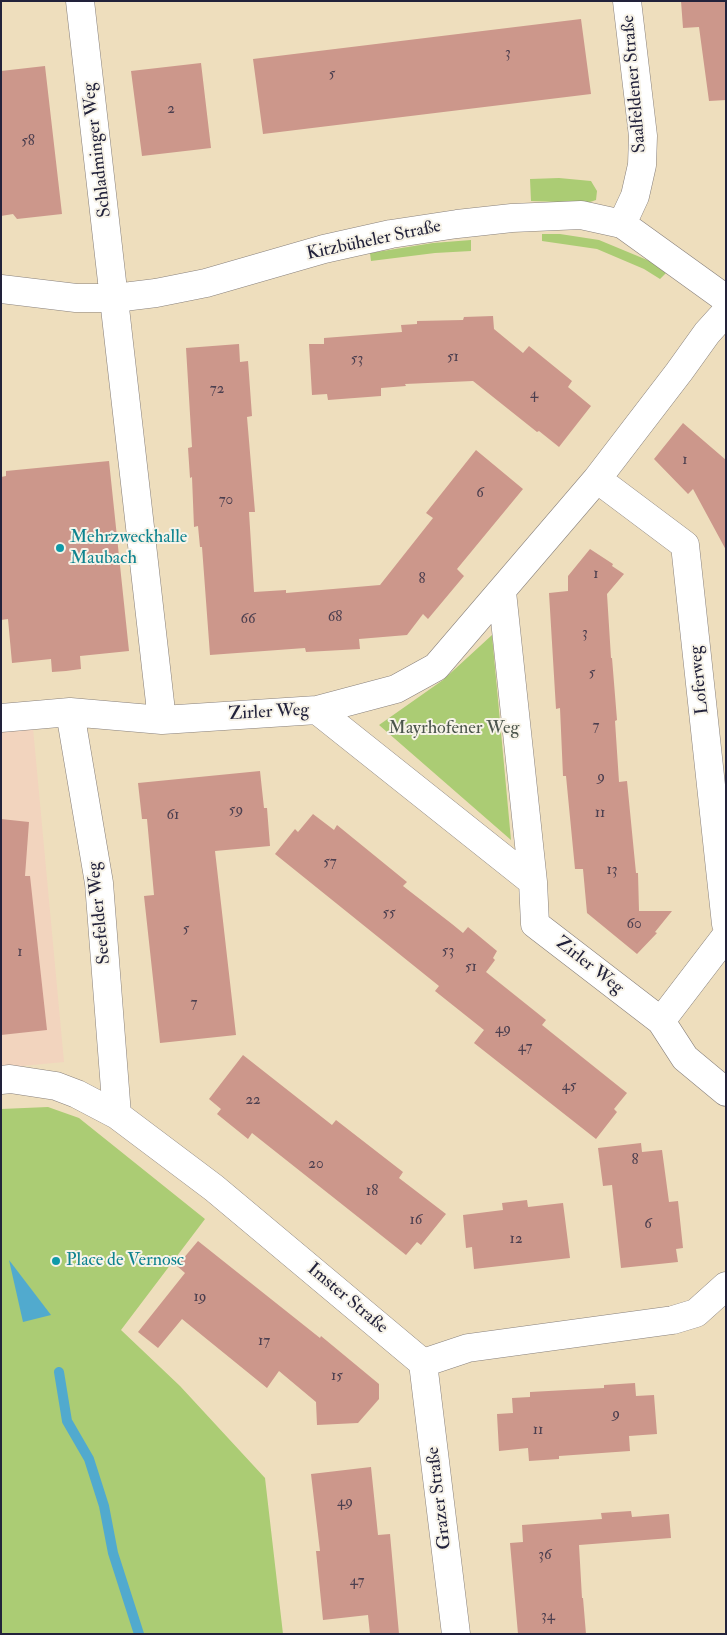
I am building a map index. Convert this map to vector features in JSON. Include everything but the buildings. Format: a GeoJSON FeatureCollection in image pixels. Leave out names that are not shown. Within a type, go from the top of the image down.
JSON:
{"type":"FeatureCollection","features":[{"type":"Feature","properties":{"kind":"street","name":"Schladminger Weg"},"geometry":{"type":"LineString","coordinates":[[80,1],[115,298]]}},
{"type":"Feature","properties":{"kind":"street","name":"Saalfeldener Straße"},"geometry":{"type":"LineString","coordinates":[[622,224],[636,189],[642,165],[643,136],[627,1]]}},
{"type":"Feature","properties":{"kind":"street","name":"Kitzbüheler Straße"},"geometry":{"type":"LineString","coordinates":[[1,289],[76,298],[115,298],[156,293],[206,283],[324,249],[391,234],[512,218],[581,215],[622,224],[726,299]]}},
{"type":"Feature","properties":{"kind":"street"},"geometry":{"type":"LineString","coordinates":[[115,298],[162,720]]}},
{"type":"Feature","properties":{"kind":"street"},"geometry":{"type":"LineString","coordinates":[[317,710],[396,689],[436,667],[597,480],[707,333],[726,312]]}},
{"type":"Feature","properties":{"kind":"street","name":"Loferweg"},"geometry":{"type":"LineString","coordinates":[[597,480],[685,545],[726,924]]}},
{"type":"Feature","properties":{"kind":"street"},"geometry":{"type":"LineString","coordinates":[[502,592],[533,882]]}},
{"type":"Feature","properties":{"kind":"street","name":"Zirler Weg"},"geometry":{"type":"LineString","coordinates":[[1,718],[70,712],[162,720],[317,710],[533,882],[535,924],[661,1021],[685,1058],[726,1092]]}},
{"type":"Feature","properties":{"kind":"street","name":"Seefelder Weg"},"geometry":{"type":"LineString","coordinates":[[70,712],[99,883],[118,1115]]}},
{"type":"Feature","properties":{"kind":"street"},"geometry":{"type":"LineString","coordinates":[[661,1021],[726,936]]}},
{"type":"Feature","properties":{"kind":"street","name":"Imster Straße"},"geometry":{"type":"LineString","coordinates":[[1,1080],[18,1080],[56,1086],[77,1094],[118,1115],[214,1188],[423,1363]]}},
{"type":"Feature","properties":{"kind":"street"},"geometry":{"type":"LineString","coordinates":[[423,1363],[468,1348],[673,1320],[696,1313],[726,1286]]}},
{"type":"Feature","properties":{"kind":"street","name":"Grazer Straße"},"geometry":{"type":"LineString","coordinates":[[423,1363],[456,1634]]}},
{"type":"Feature","properties":{"kind":"shaded area"},"geometry":{"type":"Polygon","coordinates":[[[33,728],[64,1062],[1,1068],[1,732],[33,728]]]}},
{"type":"Feature","properties":{"kind":"green space"},"geometry":{"type":"Polygon","coordinates":[[[559,178],[591,181],[597,191],[596,200],[587,203],[531,201],[530,179],[559,178]]]}},
{"type":"Feature","properties":{"kind":"green space"},"geometry":{"type":"Polygon","coordinates":[[[542,234],[560,234],[599,240],[652,262],[667,272],[660,279],[644,269],[597,249],[542,241],[542,234]]]}},
{"type":"Feature","properties":{"kind":"green space"},"geometry":{"type":"Polygon","coordinates":[[[471,240],[471,251],[435,253],[371,261],[370,253],[433,243],[471,240]]]}},
{"type":"Feature","properties":{"kind":"green space","name":"Mayrhofener Weg"},"geometry":{"type":"Polygon","coordinates":[[[492,635],[511,840],[379,725],[443,680],[492,635]]]}},
{"type":"Feature","properties":{"kind":"green space"},"geometry":{"type":"Polygon","coordinates":[[[48,1107],[79,1118],[205,1219],[121,1330],[180,1386],[265,1478],[283,1634],[1,1634],[1,1109],[48,1107]]]}},
{"type":"Feature","properties":{"kind":"water"},"geometry":{"type":"Polygon","coordinates":[[[9,1260],[51,1315],[23,1322],[9,1260]]]}},
{"type":"Feature","properties":{"kind":"waterway"},"geometry":{"type":"LineString","coordinates":[[59,1372],[67,1421],[89,1459],[104,1506],[113,1553],[139,1634]]}},
{"type":"Feature","properties":{"kind":"place","name":"Mehrzweckhalle Maubach"},"geometry":{"type":"Point","coordinates":[60,548]}},
{"type":"Feature","properties":{"kind":"place","name":"Place de Vernosc"},"geometry":{"type":"Point","coordinates":[56,1261]}}]}
